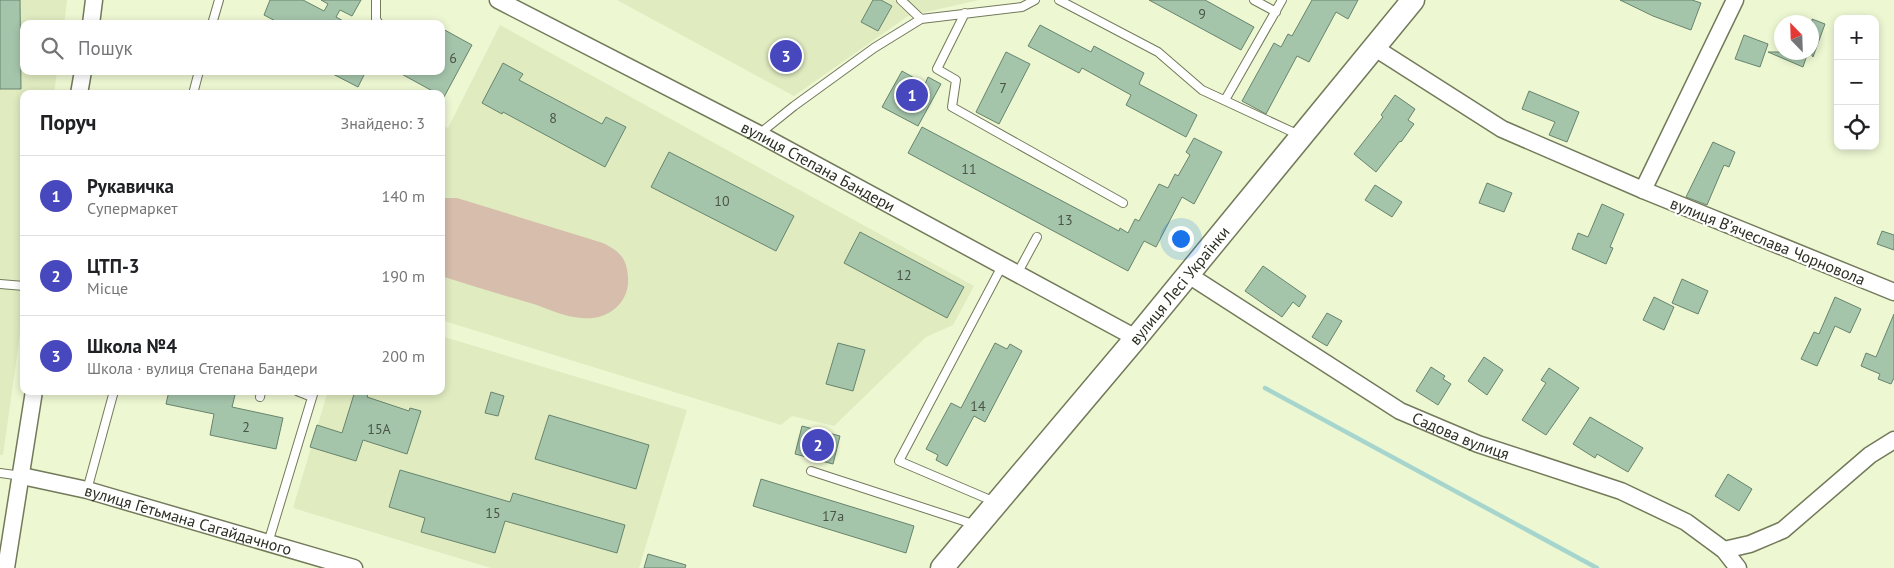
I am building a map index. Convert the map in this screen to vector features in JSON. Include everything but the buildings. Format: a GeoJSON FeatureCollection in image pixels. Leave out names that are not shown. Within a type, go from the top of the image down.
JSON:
{"type":"FeatureCollection","features":[{"type":"Feature","properties":{"kind":"street"},"geometry":{"type":"LineString","coordinates":[[91,20],[94,0]]}},
{"type":"Feature","properties":{"kind":"street","name":"вулиця Степана Бандери"},"geometry":{"type":"LineString","coordinates":[[498,0],[759,134],[1136,338]]}},
{"type":"Feature","properties":{"kind":"street","name":"вулиця Лесі Українки"},"geometry":{"type":"LineString","coordinates":[[942,568],[1190,276],[1301,135],[1380,51],[1414,0]]}},
{"type":"Feature","properties":{"kind":"street"},"geometry":{"type":"LineString","coordinates":[[1643,190],[1735,0]]}},
{"type":"Feature","properties":{"kind":"street","name":"вулиця Вʼячеслава Чорновола"},"geometry":{"type":"LineString","coordinates":[[1380,51],[1502,129],[1643,190],[1894,292]]}},
{"type":"Feature","properties":{"kind":"street"},"geometry":{"type":"LineString","coordinates":[[80,90],[82,75]]}},
{"type":"Feature","properties":{"kind":"street","name":"Садова вулиця"},"geometry":{"type":"LineString","coordinates":[[1190,276],[1400,411],[1478,444],[1620,491],[1686,522],[1724,550],[1738,568]]}},
{"type":"Feature","properties":{"kind":"street"},"geometry":{"type":"LineString","coordinates":[[6,568],[33,395]]}},
{"type":"Feature","properties":{"kind":"street"},"geometry":{"type":"LineString","coordinates":[[1724,550],[1750,544],[1783,530],[1870,455],[1894,440]]}},
{"type":"Feature","properties":{"kind":"street","name":"вулиця Гетьмана Сагайдачного"},"geometry":{"type":"LineString","coordinates":[[22,476],[87,490],[354,568]]}},
{"type":"Feature","properties":{"kind":"lane"},"geometry":{"type":"LineString","coordinates":[[213,20],[219,0]]}},
{"type":"Feature","properties":{"kind":"lane"},"geometry":{"type":"LineString","coordinates":[[376,0],[377,20]]}},
{"type":"Feature","properties":{"kind":"lane"},"geometry":{"type":"LineString","coordinates":[[900,0],[921,19]]}},
{"type":"Feature","properties":{"kind":"lane"},"geometry":{"type":"LineString","coordinates":[[759,134],[866,54],[921,19],[1022,6],[1034,0]]}},
{"type":"Feature","properties":{"kind":"lane"},"geometry":{"type":"LineString","coordinates":[[1059,0],[1158,52],[1202,90],[1301,135]]}},
{"type":"Feature","properties":{"kind":"lane"},"geometry":{"type":"LineString","coordinates":[[1254,0],[1276,12]]}},
{"type":"Feature","properties":{"kind":"lane"},"geometry":{"type":"LineString","coordinates":[[1225,100],[1282,0]]}},
{"type":"Feature","properties":{"kind":"lane"},"geometry":{"type":"LineString","coordinates":[[965,13],[937,69],[956,80],[952,107],[1123,203]]}},
{"type":"Feature","properties":{"kind":"lane"},"geometry":{"type":"LineString","coordinates":[[196,90],[198,75]]}},
{"type":"Feature","properties":{"kind":"lane"},"geometry":{"type":"LineString","coordinates":[[1017,274],[1037,237]]}},
{"type":"Feature","properties":{"kind":"lane"},"geometry":{"type":"LineString","coordinates":[[996,503],[899,461],[1002,266]]}},
{"type":"Feature","properties":{"kind":"lane"},"geometry":{"type":"LineString","coordinates":[[0,284],[20,286]]}},
{"type":"Feature","properties":{"kind":"lane"},"geometry":{"type":"LineString","coordinates":[[87,490],[113,395]]}},
{"type":"Feature","properties":{"kind":"lane"},"geometry":{"type":"LineString","coordinates":[[268,543],[313,395]]}},
{"type":"Feature","properties":{"kind":"lane"},"geometry":{"type":"LineString","coordinates":[[811,471],[978,526]]}},
{"type":"Feature","properties":{"kind":"lane"},"geometry":{"type":"LineString","coordinates":[[0,473],[22,476]]}},
{"type":"Feature","properties":{"kind":"shaded area"},"geometry":{"type":"Polygon","coordinates":[[[0,0],[67,0],[64,20],[20,20],[20,75],[56,75],[55,90],[20,90],[20,334],[3,455],[0,455],[0,0]]]}},
{"type":"Feature","properties":{"kind":"shaded area"},"geometry":{"type":"Polygon","coordinates":[[[617,0],[979,0],[908,16],[794,96],[617,0]]]}},
{"type":"Feature","properties":{"kind":"shaded area"},"geometry":{"type":"Polygon","coordinates":[[[500,25],[974,286],[953,325],[926,337],[834,426],[792,416],[781,425],[445,321],[445,127],[448,128],[500,25]]]}},
{"type":"Feature","properties":{"kind":"shaded area"},"geometry":{"type":"Polygon","coordinates":[[[445,198],[457,198],[603,243],[618,252],[624,260],[627,270],[628,287],[621,303],[615,309],[599,317],[581,318],[564,315],[445,277],[445,198]]]}},
{"type":"Feature","properties":{"kind":"shaded area"},"geometry":{"type":"Polygon","coordinates":[[[445,337],[687,410],[639,568],[491,568],[293,508],[327,395],[445,395],[445,337]]]}},
{"type":"Feature","properties":{"kind":"waterway"},"geometry":{"type":"LineString","coordinates":[[1265,388],[1597,568]]}},
{"type":"Feature","properties":{"kind":"place","name":"Школа №4"},"geometry":{"type":"Point","coordinates":[786,56]}},
{"type":"Feature","properties":{"kind":"place","name":"Рукавичка"},"geometry":{"type":"Point","coordinates":[912,95]}},
{"type":"Feature","properties":{"kind":"place","name":"ЦТП-3"},"geometry":{"type":"Point","coordinates":[818,445]}}]}
